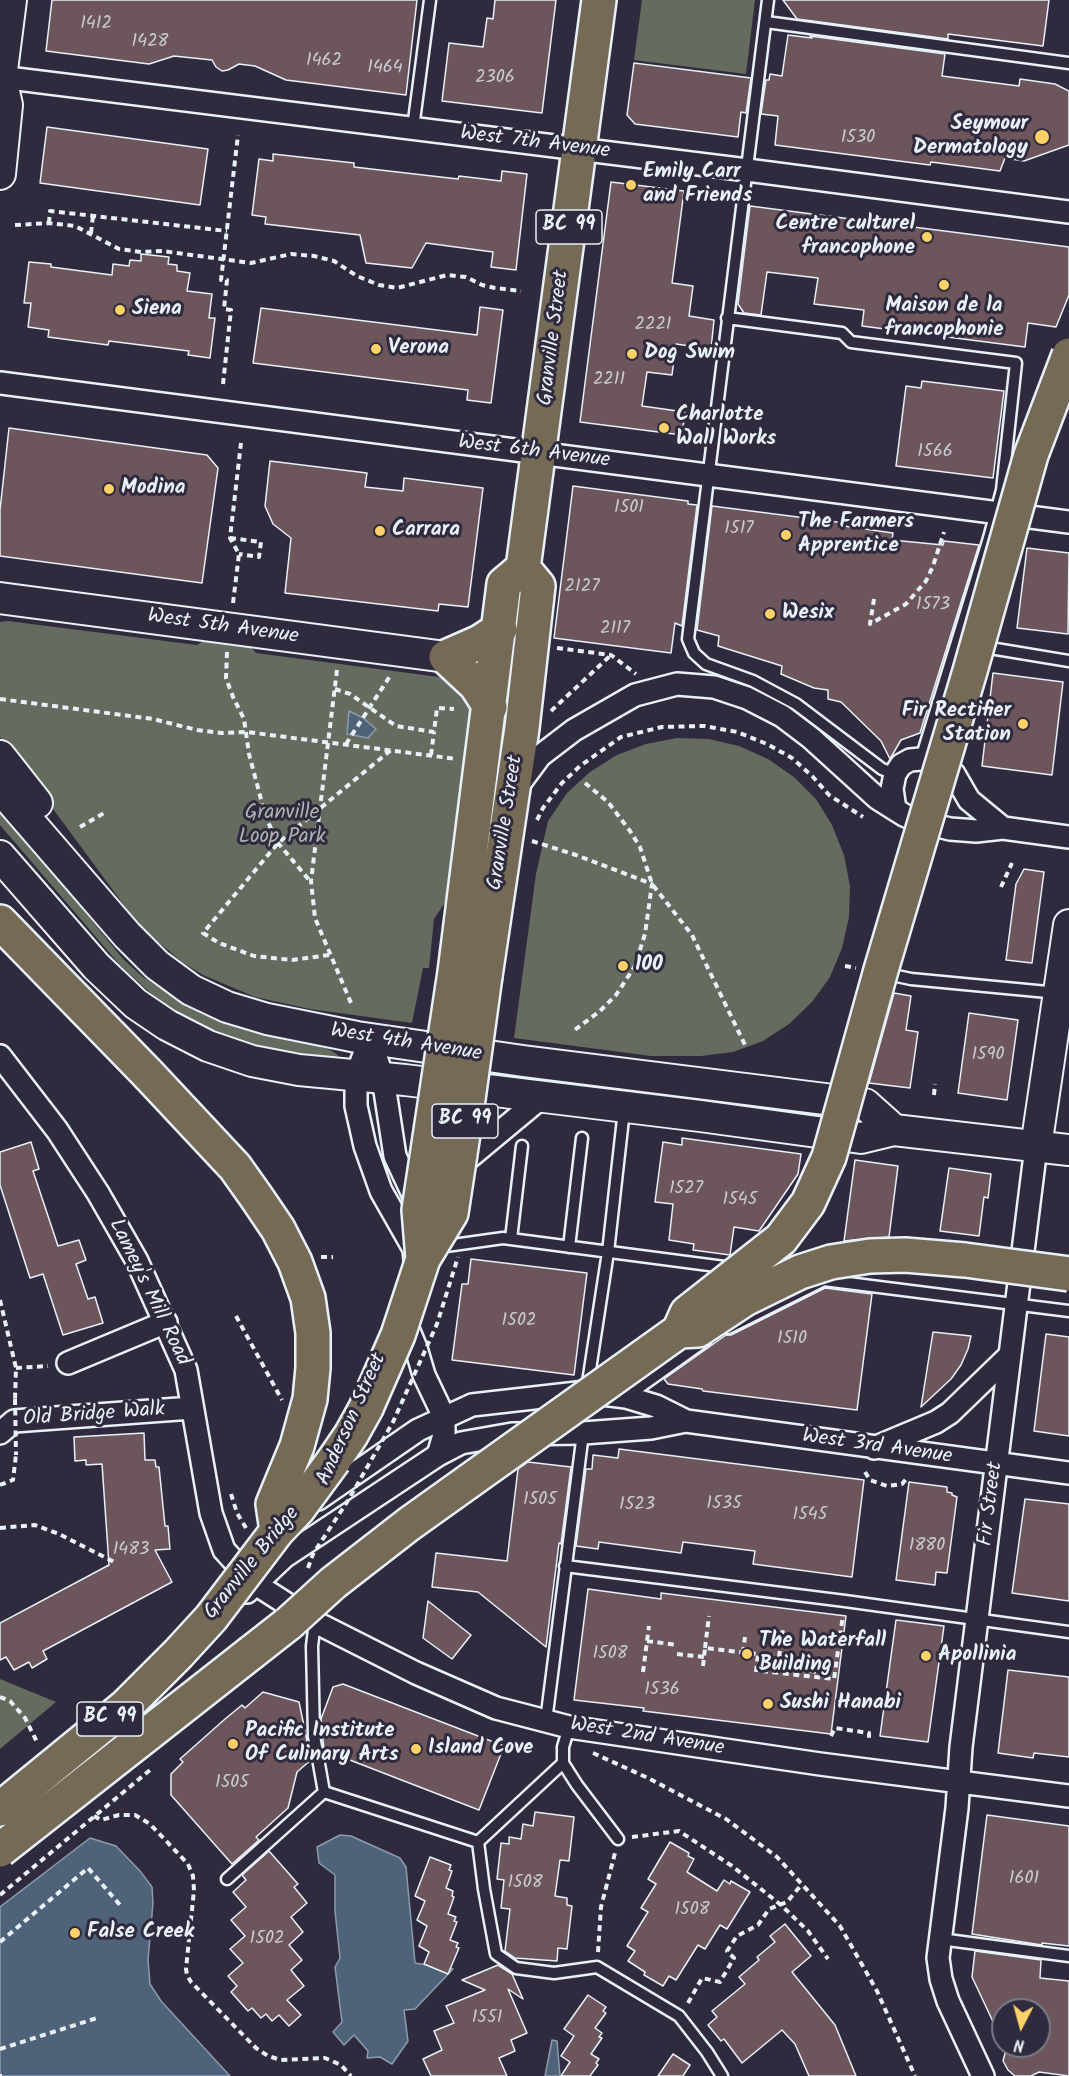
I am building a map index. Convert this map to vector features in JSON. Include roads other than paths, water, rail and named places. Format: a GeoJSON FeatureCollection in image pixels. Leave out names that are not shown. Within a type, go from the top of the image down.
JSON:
{"type":"FeatureCollection","features":[{"type":"Feature","properties":{"kind":"highway","name":"Granville Street"},"geometry":{"type":"LineString","coordinates":[[470,974],[490,707],[504,584],[523,568],[599,0]]}},
{"type":"Feature","properties":{"kind":"highway"},"geometry":{"type":"LineString","coordinates":[[0,1850],[290,1623],[333,1583],[409,1524],[679,1331],[687,1313],[781,1239],[808,1203],[829,1157],[1031,455],[1069,355]]}},
{"type":"Feature","properties":{"kind":"highway","name":"Granville Street"},"geometry":{"type":"LineString","coordinates":[[470,974],[510,796],[522,728],[538,586],[523,568]]}},
{"type":"Feature","properties":{"kind":"highway"},"geometry":{"type":"LineString","coordinates":[[490,707],[476,685],[446,657],[480,642],[500,629]]}},
{"type":"Feature","properties":{"kind":"highway"},"geometry":{"type":"LineString","coordinates":[[0,922],[235,1167],[278,1229],[295,1262],[308,1298],[313,1333],[313,1368],[310,1399],[297,1446],[273,1504],[270,1540]]}},
{"type":"Feature","properties":{"kind":"highway","name":"Granville Bridge"},"geometry":{"type":"LineString","coordinates":[[0,1809],[133,1698],[211,1618],[270,1540],[298,1509],[351,1435],[366,1408],[398,1335],[423,1253],[419,1210],[470,974]]}},
{"type":"Feature","properties":{"kind":"highway"},"geometry":{"type":"LineString","coordinates":[[679,1331],[698,1330],[744,1299],[800,1272],[831,1262],[870,1256],[905,1255],[965,1260],[1069,1274]]}},
{"type":"Feature","properties":{"kind":"main road"},"geometry":{"type":"LineString","coordinates":[[0,174],[7,105],[0,78],[10,0]]}},
{"type":"Feature","properties":{"kind":"main road","name":"West 5th Avenue"},"geometry":{"type":"LineString","coordinates":[[0,598],[446,657]]}},
{"type":"Feature","properties":{"kind":"main road"},"geometry":{"type":"LineString","coordinates":[[0,756],[60,832],[83,886]]}},
{"type":"Feature","properties":{"kind":"main road","name":"West 4th Avenue"},"geometry":{"type":"LineString","coordinates":[[0,788],[83,886],[157,965],[191,990],[227,1007],[320,1031],[370,1039],[523,1061],[865,1104],[894,1130]]}},
{"type":"Feature","properties":{"kind":"main road","name":"West 4th Avenue"},"geometry":{"type":"LineString","coordinates":[[0,856],[96,966],[136,1004],[167,1025],[208,1046],[252,1061],[299,1070],[625,1107],[861,1138],[894,1130],[1069,1150]]}},
{"type":"Feature","properties":{"kind":"main road","name":"Fir Street"},"geometry":{"type":"LineString","coordinates":[[1036,1147],[1065,994],[1069,925]]}},
{"type":"Feature","properties":{"kind":"street","name":"West 7th Avenue"},"geometry":{"type":"LineString","coordinates":[[0,78],[1069,212]]}},
{"type":"Feature","properties":{"kind":"street","name":"West 6th Avenue"},"geometry":{"type":"LineString","coordinates":[[0,383],[1069,522]]}},
{"type":"Feature","properties":{"kind":"street"},"geometry":{"type":"LineString","coordinates":[[510,796],[540,756],[561,738],[635,695],[677,684],[714,687],[747,698],[782,716],[811,738],[877,798],[918,821],[950,829],[976,831],[1003,828],[1069,837]]}},
{"type":"Feature","properties":{"kind":"street"},"geometry":{"type":"LineString","coordinates":[[895,809],[892,789],[895,774],[901,765],[910,760],[939,761],[954,774],[969,800],[1003,828]]}},
{"type":"Feature","properties":{"kind":"street"},"geometry":{"type":"LineString","coordinates":[[369,1077],[356,1106],[365,1146],[381,1191],[414,1249],[423,1253],[423,1216],[395,1155],[369,1077],[370,1039]]}},
{"type":"Feature","properties":{"kind":"street","name":"Lamey's Mill Road"},"geometry":{"type":"LineString","coordinates":[[0,1056],[57,1130],[98,1193],[137,1261],[186,1370],[211,1513],[224,1550],[254,1583]]}},
{"type":"Feature","properties":{"kind":"street","name":"Anderson Street"},"geometry":{"type":"LineString","coordinates":[[0,1827],[194,1655],[254,1583],[270,1540],[318,1499],[361,1395],[401,1314],[423,1253],[465,1161],[542,1097]]}},
{"type":"Feature","properties":{"kind":"street","name":"Fir Street"},"geometry":{"type":"LineString","coordinates":[[983,2076],[948,2001],[941,1979],[938,1958],[977,1619],[1036,1147]]}},
{"type":"Feature","properties":{"kind":"street","name":"Anderson Street"},"geometry":{"type":"LineString","coordinates":[[401,1314],[416,1348],[424,1375],[444,1417]]}},
{"type":"Feature","properties":{"kind":"street"},"geometry":{"type":"LineString","coordinates":[[68,1363],[166,1322]]}},
{"type":"Feature","properties":{"kind":"street"},"geometry":{"type":"LineString","coordinates":[[874,1448],[936,1422],[950,1413],[1010,1355]]}},
{"type":"Feature","properties":{"kind":"street","name":"West 3rd Avenue"},"geometry":{"type":"LineString","coordinates":[[318,1499],[418,1430],[472,1405],[586,1392],[626,1397],[656,1407],[686,1421],[1069,1473]]}},
{"type":"Feature","properties":{"kind":"street","name":"Old Bridge Walk"},"geometry":{"type":"LineString","coordinates":[[0,1433],[14,1421],[192,1408]]}},
{"type":"Feature","properties":{"kind":"street"},"geometry":{"type":"LineString","coordinates":[[438,1455],[444,1435],[444,1417]]}},
{"type":"Feature","properties":{"kind":"street","name":"West 3rd Avenue"},"geometry":{"type":"LineString","coordinates":[[438,1455],[461,1443],[485,1437],[651,1428],[686,1421]]}},
{"type":"Feature","properties":{"kind":"street","name":"Anderson Street"},"geometry":{"type":"LineString","coordinates":[[270,1540],[438,1455]]}},
{"type":"Feature","properties":{"kind":"street","name":"West 2nd Avenue"},"geometry":{"type":"LineString","coordinates":[[254,1583],[315,1622],[416,1673],[486,1703],[546,1721],[569,1727],[820,1764],[1069,1796]]}},
{"type":"Feature","properties":{"kind":"lane"},"geometry":{"type":"LineString","coordinates":[[413,128],[430,0]]}},
{"type":"Feature","properties":{"kind":"lane"},"geometry":{"type":"LineString","coordinates":[[768,0],[688,639],[694,653],[706,664],[753,681],[796,704],[882,769],[895,774]]}},
{"type":"Feature","properties":{"kind":"lane"},"geometry":{"type":"LineString","coordinates":[[766,22],[1069,63]]}},
{"type":"Feature","properties":{"kind":"lane"},"geometry":{"type":"LineString","coordinates":[[727,318],[842,333],[851,342],[1016,363],[1002,490],[921,759]]}},
{"type":"Feature","properties":{"kind":"lane"},"geometry":{"type":"LineString","coordinates":[[1023,516],[984,647],[1069,661]]}},
{"type":"Feature","properties":{"kind":"lane"},"geometry":{"type":"LineString","coordinates":[[868,970],[911,978],[1065,994]]}},
{"type":"Feature","properties":{"kind":"lane"},"geometry":{"type":"LineString","coordinates":[[586,1392],[608,1252],[625,1107]]}},
{"type":"Feature","properties":{"kind":"lane"},"geometry":{"type":"LineString","coordinates":[[569,1247],[582,1138]]}},
{"type":"Feature","properties":{"kind":"lane"},"geometry":{"type":"LineString","coordinates":[[511,1239],[522,1146]]}},
{"type":"Feature","properties":{"kind":"lane"},"geometry":{"type":"LineString","coordinates":[[423,1253],[503,1238],[1069,1311]]}},
{"type":"Feature","properties":{"kind":"lane"},"geometry":{"type":"LineString","coordinates":[[626,1397],[705,1340],[824,1280]]}},
{"type":"Feature","properties":{"kind":"lane"},"geometry":{"type":"LineString","coordinates":[[546,1721],[583,1433]]}},
{"type":"Feature","properties":{"kind":"lane"},"geometry":{"type":"LineString","coordinates":[[565,1566],[1069,1632]]}},
{"type":"Feature","properties":{"kind":"lane"},"geometry":{"type":"LineString","coordinates":[[315,1622],[312,1646],[314,1736],[324,1792]]}},
{"type":"Feature","properties":{"kind":"lane"},"geometry":{"type":"LineString","coordinates":[[569,1727],[563,1747],[563,1762],[577,1785],[618,1839]]}},
{"type":"Feature","properties":{"kind":"lane"},"geometry":{"type":"LineString","coordinates":[[478,1842],[563,1762]]}},
{"type":"Feature","properties":{"kind":"lane"},"geometry":{"type":"LineString","coordinates":[[324,1792],[478,1842]]}},
{"type":"Feature","properties":{"kind":"lane"},"geometry":{"type":"LineString","coordinates":[[227,1879],[324,1792]]}},
{"type":"Feature","properties":{"kind":"lane"},"geometry":{"type":"LineString","coordinates":[[478,1842],[496,1953],[516,1968],[554,1973],[597,1967],[679,2016],[722,2076]]}},
{"type":"Feature","properties":{"kind":"lane"},"geometry":{"type":"LineString","coordinates":[[940,1939],[1069,1956]]}},
{"type":"Feature","properties":{"kind":"water"},"geometry":{"type":"Polygon","coordinates":[[[349,711],[363,718],[376,729],[368,738],[347,734],[349,711]]]}},
{"type":"Feature","properties":{"kind":"water"},"geometry":{"type":"Polygon","coordinates":[[[340,1835],[351,1836],[400,1858],[406,1867],[415,1963],[453,1969],[415,2009],[404,2010],[408,2041],[392,2064],[380,2057],[367,2058],[368,2051],[354,2035],[344,2045],[333,2032],[342,2022],[335,1967],[340,1958],[335,1911],[335,1875],[319,1863],[317,1847],[340,1835]]]}},
{"type":"Feature","properties":{"kind":"water","name":"False Creek"},"geometry":{"type":"Polygon","coordinates":[[[90,1838],[116,1846],[152,1887],[153,1903],[148,1960],[150,1984],[161,2001],[230,2076],[0,2076],[0,1907],[90,1838]]]}},
{"type":"Feature","properties":{"kind":"water"},"geometry":{"type":"Polygon","coordinates":[[[552,2040],[557,2041],[560,2076],[545,2076],[552,2040]]]}},
{"type":"Feature","properties":{"kind":"place","name":"Seymour Dermatology"},"geometry":{"type":"Point","coordinates":[1042,137]}},
{"type":"Feature","properties":{"kind":"place","name":"Emily Carr and Friends"},"geometry":{"type":"Point","coordinates":[631,185]}},
{"type":"Feature","properties":{"kind":"place","name":"Centre culturel francophone"},"geometry":{"type":"Point","coordinates":[927,237]}},
{"type":"Feature","properties":{"kind":"place","name":"Maison de la francophonie"},"geometry":{"type":"Point","coordinates":[944,285]}},
{"type":"Feature","properties":{"kind":"place","name":"Siena"},"geometry":{"type":"Point","coordinates":[120,310]}},
{"type":"Feature","properties":{"kind":"place","name":"Verona"},"geometry":{"type":"Point","coordinates":[376,349]}},
{"type":"Feature","properties":{"kind":"place","name":"Dog Swim"},"geometry":{"type":"Point","coordinates":[632,354]}},
{"type":"Feature","properties":{"kind":"place","name":"Charlotte Wall Works"},"geometry":{"type":"Point","coordinates":[664,428]}},
{"type":"Feature","properties":{"kind":"place","name":"Modina"},"geometry":{"type":"Point","coordinates":[109,489]}},
{"type":"Feature","properties":{"kind":"place","name":"Carrara"},"geometry":{"type":"Point","coordinates":[380,531]}},
{"type":"Feature","properties":{"kind":"place","name":"The Farmers Apprentice"},"geometry":{"type":"Point","coordinates":[786,535]}},
{"type":"Feature","properties":{"kind":"place","name":"Wesix"},"geometry":{"type":"Point","coordinates":[770,614]}},
{"type":"Feature","properties":{"kind":"place","name":"Fir Rectifier Station"},"geometry":{"type":"Point","coordinates":[1023,724]}},
{"type":"Feature","properties":{"kind":"place","name":"100"},"geometry":{"type":"Point","coordinates":[623,966]}},
{"type":"Feature","properties":{"kind":"place","name":"The Waterfall Building"},"geometry":{"type":"Point","coordinates":[747,1654]}},
{"type":"Feature","properties":{"kind":"place","name":"Apollinia"},"geometry":{"type":"Point","coordinates":[926,1656]}},
{"type":"Feature","properties":{"kind":"place","name":"Sushi Hanabi"},"geometry":{"type":"Point","coordinates":[768,1704]}},
{"type":"Feature","properties":{"kind":"place","name":"Pacific Institute Of Culinary Arts"},"geometry":{"type":"Point","coordinates":[233,1744]}},
{"type":"Feature","properties":{"kind":"place","name":"Island Cove"},"geometry":{"type":"Point","coordinates":[416,1749]}},
{"type":"Feature","properties":{"kind":"place","name":"False Creek"},"geometry":{"type":"Point","coordinates":[75,1933]}},
{"type":"Feature","properties":{"kind":"park label","name":"Granville Loop Park"},"geometry":{"type":"Point","coordinates":[282,826]}}]}
